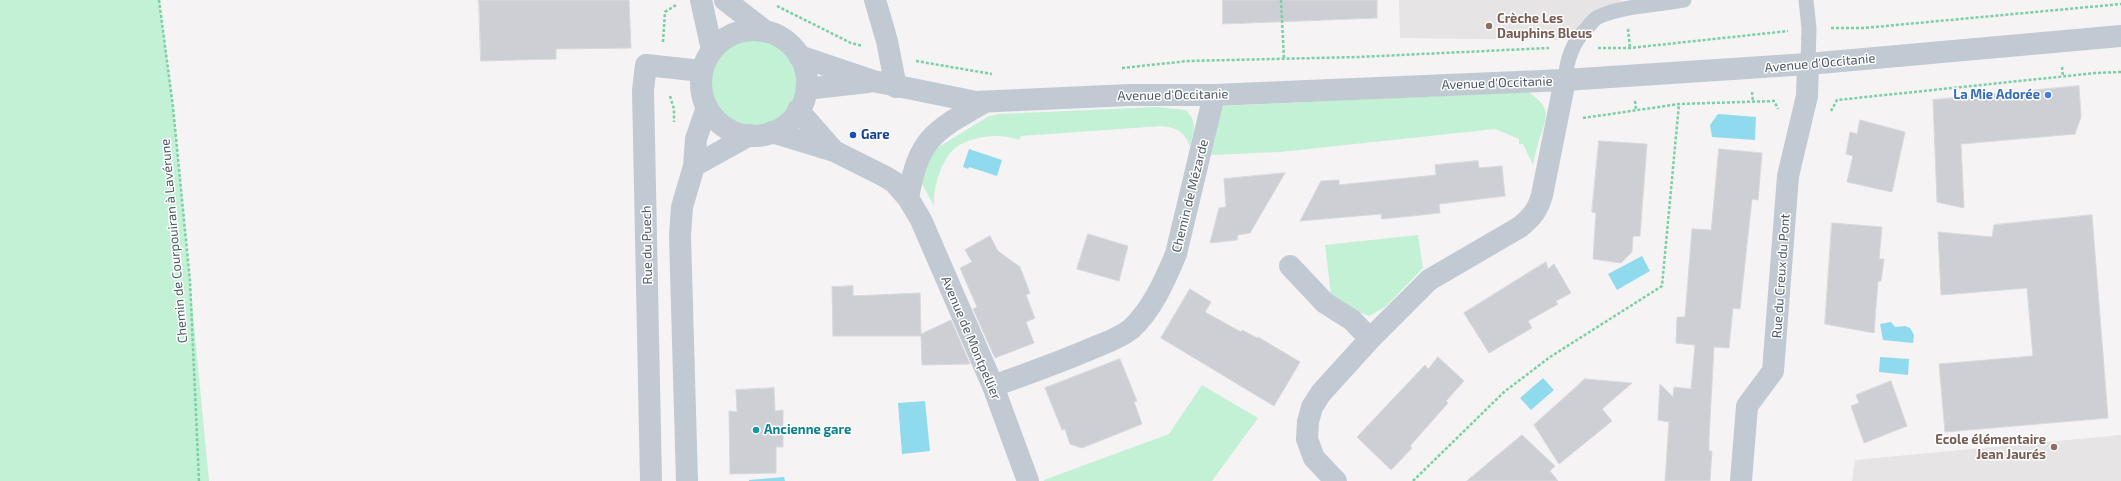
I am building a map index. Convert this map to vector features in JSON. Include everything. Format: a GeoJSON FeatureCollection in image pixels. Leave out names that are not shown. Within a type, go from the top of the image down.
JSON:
{"type":"FeatureCollection","features":[{"type":"Feature","properties":{"kind":"street"},"geometry":{"type":"LineString","coordinates":[[701,0],[712,50]]}},
{"type":"Feature","properties":{"kind":"street"},"geometry":{"type":"LineString","coordinates":[[725,0],[765,31],[785,40],[799,56],[805,72],[806,89],[798,110],[784,126],[772,132],[750,135],[735,132],[722,125],[707,107],[701,89],[702,71],[712,50],[726,37],[736,33],[755,30],[765,31]]}},
{"type":"Feature","properties":{"kind":"street"},"geometry":{"type":"LineString","coordinates":[[874,0],[889,53],[896,87]]}},
{"type":"Feature","properties":{"kind":"street","name":"Avenue d'Occitanie"},"geometry":{"type":"LineString","coordinates":[[799,56],[873,81],[896,87],[956,99],[985,102],[1129,95],[1214,95],[1565,80],[1808,64],[2121,36]]}},
{"type":"Feature","properties":{"kind":"street","name":"Rue du Creux du Pont"},"geometry":{"type":"LineString","coordinates":[[1741,481],[1747,406],[1773,371],[1788,176],[1806,96],[1808,64]]}},
{"type":"Feature","properties":{"kind":"street","name":"Rue du Puech"},"geometry":{"type":"LineString","coordinates":[[651,481],[643,90],[646,65],[702,71]]}},
{"type":"Feature","properties":{"kind":"street"},"geometry":{"type":"LineString","coordinates":[[1336,481],[1314,458],[1307,439],[1308,422],[1312,407],[1321,393],[1370,339],[1430,280],[1520,227],[1531,218],[1538,208],[1542,195],[1565,80]]}},
{"type":"Feature","properties":{"kind":"street","name":"Avenue d'Occitanie"},"geometry":{"type":"LineString","coordinates":[[806,89],[873,81]]}},
{"type":"Feature","properties":{"kind":"street","name":"Chemin de Mézarde"},"geometry":{"type":"LineString","coordinates":[[993,386],[1059,362],[1117,338],[1130,330],[1138,322],[1165,279],[1176,254],[1183,231],[1214,95]]}},
{"type":"Feature","properties":{"kind":"street"},"geometry":{"type":"LineString","coordinates":[[908,198],[914,166],[929,139],[942,126],[985,102]]}},
{"type":"Feature","properties":{"kind":"street"},"geometry":{"type":"LineString","coordinates":[[687,481],[680,236],[682,207],[694,166],[696,139],[707,107]]}},
{"type":"Feature","properties":{"kind":"street","name":"Avenue de Montpellier"},"geometry":{"type":"LineString","coordinates":[[798,110],[834,151]]}},
{"type":"Feature","properties":{"kind":"street","name":"Avenue de Montpellier"},"geometry":{"type":"LineString","coordinates":[[772,132],[834,151],[894,182],[908,198],[921,220],[993,386],[1028,481]]}},
{"type":"Feature","properties":{"kind":"street"},"geometry":{"type":"LineString","coordinates":[[694,166],[750,135]]}},
{"type":"Feature","properties":{"kind":"street"},"geometry":{"type":"LineString","coordinates":[[1290,266],[1325,303],[1352,320],[1370,339]]}},
{"type":"Feature","properties":{"kind":"lane"},"geometry":{"type":"LineString","coordinates":[[1565,80],[1567,60],[1572,48],[1580,35],[1597,17],[1627,8],[1664,1],[1684,0]]}},
{"type":"Feature","properties":{"kind":"lane"},"geometry":{"type":"LineString","coordinates":[[1806,0],[1809,28],[1808,64]]}},
{"type":"Feature","properties":{"kind":"path","name":"Chemin de Courpouiran à Lavérune"},"geometry":{"type":"LineString","coordinates":[[159,0],[173,108],[190,281],[199,481]]}},
{"type":"Feature","properties":{"kind":"path"},"geometry":{"type":"LineString","coordinates":[[1281,0],[1284,59]]}},
{"type":"Feature","properties":{"kind":"path"},"geometry":{"type":"LineString","coordinates":[[772,4],[851,43],[926,64],[997,74]]}},
{"type":"Feature","properties":{"kind":"path"},"geometry":{"type":"LineString","coordinates":[[1114,69],[1188,61],[1284,59],[1572,48],[1630,48],[1746,37],[1809,28],[1864,28],[2121,4]]}},
{"type":"Feature","properties":{"kind":"path"},"geometry":{"type":"LineString","coordinates":[[1830,112],[1837,100],[2096,73],[2121,72]]}},
{"type":"Feature","properties":{"kind":"path"},"geometry":{"type":"LineString","coordinates":[[1557,122],[1679,104],[1774,101],[1785,119],[1800,124]]}},
{"type":"Feature","properties":{"kind":"path"},"geometry":{"type":"LineString","coordinates":[[1412,481],[1504,392],[1550,357],[1662,286],[1679,104]]}},
{"type":"Feature","properties":{"kind":"shaded area","name":"Crèche Les Dauphins Bleus"},"geometry":{"type":"Polygon","coordinates":[[[1399,0],[1622,1],[1588,15],[1566,40],[1400,38],[1399,0]]]}},
{"type":"Feature","properties":{"kind":"shaded area","name":"Ecole élémentaire Jean Jaurés"},"geometry":{"type":"Polygon","coordinates":[[[2121,435],[2121,481],[1852,481],[1855,460],[2121,435]]]}},
{"type":"Feature","properties":{"kind":"green space"},"geometry":{"type":"Polygon","coordinates":[[[0,0],[159,0],[173,107],[209,481],[0,481],[0,0]]]}},
{"type":"Feature","properties":{"kind":"green space"},"geometry":{"type":"Polygon","coordinates":[[[745,40],[761,40],[770,43],[784,52],[793,66],[796,75],[796,91],[793,100],[784,114],[770,123],[761,126],[745,126],[729,119],[722,114],[717,107],[710,91],[710,75],[717,59],[722,52],[729,47],[745,40]]]}},
{"type":"Feature","properties":{"kind":"green space"},"geometry":{"type":"Polygon","coordinates":[[[1528,92],[1543,106],[1546,116],[1533,165],[1523,144],[1519,144],[1519,139],[1495,129],[1280,152],[1211,155],[1222,106],[1528,92]]]}},
{"type":"Feature","properties":{"kind":"green space"},"geometry":{"type":"Polygon","coordinates":[[[1157,107],[1186,110],[1194,123],[1194,132],[1190,147],[1183,134],[1172,128],[1162,126],[1021,136],[1019,140],[1003,136],[984,137],[958,146],[948,156],[938,177],[934,206],[920,180],[927,161],[937,148],[989,116],[999,114],[1157,107]]]}},
{"type":"Feature","properties":{"kind":"green space"},"geometry":{"type":"Polygon","coordinates":[[[1418,235],[1423,268],[1385,307],[1369,316],[1356,311],[1331,295],[1325,245],[1418,235]]]}},
{"type":"Feature","properties":{"kind":"green space"},"geometry":{"type":"Polygon","coordinates":[[[1202,385],[1258,418],[1212,481],[1044,481],[1169,434],[1202,385]]]}},
{"type":"Feature","properties":{"kind":"water"},"geometry":{"type":"Polygon","coordinates":[[[1718,114],[1756,117],[1755,140],[1712,137],[1710,125],[1718,114]]]}},
{"type":"Feature","properties":{"kind":"water"},"geometry":{"type":"Polygon","coordinates":[[[969,149],[1002,160],[997,176],[969,167],[968,169],[963,167],[969,149]]]}},
{"type":"Feature","properties":{"kind":"water"},"geometry":{"type":"Polygon","coordinates":[[[1642,256],[1650,271],[1617,290],[1608,274],[1642,256]]]}},
{"type":"Feature","properties":{"kind":"water"},"geometry":{"type":"Polygon","coordinates":[[[1891,322],[1895,327],[1905,326],[1910,328],[1914,335],[1913,343],[1883,340],[1880,324],[1891,322]]]}},
{"type":"Feature","properties":{"kind":"water"},"geometry":{"type":"Polygon","coordinates":[[[1880,357],[1909,359],[1908,375],[1879,372],[1880,357]]]}},
{"type":"Feature","properties":{"kind":"water"},"geometry":{"type":"Polygon","coordinates":[[[1543,378],[1554,390],[1531,410],[1520,398],[1543,378]]]}},
{"type":"Feature","properties":{"kind":"water"},"geometry":{"type":"Polygon","coordinates":[[[925,401],[930,451],[902,454],[898,403],[925,401]]]}},
{"type":"Feature","properties":{"kind":"water"},"geometry":{"type":"Polygon","coordinates":[[[784,477],[785,481],[749,481],[749,480],[784,477]]]}},
{"type":"Feature","properties":{"kind":"building"},"geometry":{"type":"Polygon","coordinates":[[[479,0],[629,0],[631,48],[556,49],[556,59],[481,61],[479,0]]]}},
{"type":"Feature","properties":{"kind":"building"},"geometry":{"type":"Polygon","coordinates":[[[1223,0],[1377,0],[1377,18],[1223,24],[1223,0]]]}},
{"type":"Feature","properties":{"kind":"building"},"geometry":{"type":"Polygon","coordinates":[[[2079,86],[2081,117],[2075,134],[1961,144],[1964,208],[1937,202],[1933,100],[2079,86]]]}},
{"type":"Feature","properties":{"kind":"building"},"geometry":{"type":"Polygon","coordinates":[[[1860,120],[1905,132],[1892,192],[1847,182],[1853,156],[1846,154],[1850,132],[1857,134],[1860,120]]]}},
{"type":"Feature","properties":{"kind":"building"},"geometry":{"type":"Polygon","coordinates":[[[1599,141],[1647,144],[1640,236],[1633,236],[1632,252],[1621,263],[1593,259],[1596,213],[1592,212],[1599,141]]]}},
{"type":"Feature","properties":{"kind":"building"},"geometry":{"type":"Polygon","coordinates":[[[1719,149],[1762,153],[1758,200],[1752,199],[1740,309],[1733,308],[1729,348],[1714,347],[1709,438],[1709,451],[1712,451],[1710,481],[1665,481],[1669,422],[1658,420],[1660,384],[1673,397],[1674,387],[1691,389],[1695,345],[1676,343],[1677,317],[1685,317],[1692,229],[1711,230],[1719,149]]]}},
{"type":"Feature","properties":{"kind":"building"},"geometry":{"type":"Polygon","coordinates":[[[1478,161],[1479,168],[1502,166],[1505,196],[1439,204],[1440,213],[1382,219],[1381,214],[1300,221],[1321,181],[1339,180],[1339,185],[1436,175],[1435,165],[1478,161]]]}},
{"type":"Feature","properties":{"kind":"building"},"geometry":{"type":"Polygon","coordinates":[[[1285,173],[1250,233],[1238,235],[1237,240],[1210,243],[1219,208],[1226,207],[1224,179],[1285,173]]]}},
{"type":"Feature","properties":{"kind":"building"},"geometry":{"type":"Polygon","coordinates":[[[2092,215],[2108,418],[1945,432],[1939,364],[2033,356],[2027,288],[1941,295],[1938,232],[1992,237],[1994,225],[2092,215]]]}},
{"type":"Feature","properties":{"kind":"building"},"geometry":{"type":"Polygon","coordinates":[[[1832,223],[1882,227],[1879,259],[1884,259],[1881,281],[1878,281],[1874,333],[1825,324],[1832,223]]]}},
{"type":"Feature","properties":{"kind":"building"},"geometry":{"type":"Polygon","coordinates":[[[1088,234],[1128,246],[1119,281],[1077,269],[1088,234]]]}},
{"type":"Feature","properties":{"kind":"building"},"geometry":{"type":"Polygon","coordinates":[[[990,236],[998,251],[1020,267],[1030,293],[1026,295],[1035,318],[1026,322],[1034,343],[995,358],[973,309],[977,307],[960,268],[972,262],[965,250],[990,236]]]}},
{"type":"Feature","properties":{"kind":"building"},"geometry":{"type":"Polygon","coordinates":[[[1546,262],[1548,269],[1554,264],[1571,293],[1556,301],[1558,304],[1528,321],[1532,328],[1489,353],[1464,313],[1546,262]]]}},
{"type":"Feature","properties":{"kind":"building"},"geometry":{"type":"Polygon","coordinates":[[[853,286],[853,296],[920,293],[921,334],[951,320],[970,364],[922,365],[921,336],[833,336],[832,287],[853,286]]]}},
{"type":"Feature","properties":{"kind":"building"},"geometry":{"type":"Polygon","coordinates":[[[1190,289],[1211,302],[1205,312],[1241,332],[1242,330],[1257,338],[1258,337],[1300,362],[1274,406],[1161,338],[1190,289]]]}},
{"type":"Feature","properties":{"kind":"building"},"geometry":{"type":"Polygon","coordinates":[[[1438,357],[1464,381],[1446,401],[1448,403],[1410,446],[1412,448],[1391,470],[1357,437],[1425,365],[1428,369],[1438,357]]]}},
{"type":"Feature","properties":{"kind":"building"},"geometry":{"type":"Polygon","coordinates":[[[1120,359],[1137,401],[1134,402],[1142,424],[1082,448],[1070,444],[1065,429],[1062,430],[1045,388],[1120,359]]]}},
{"type":"Feature","properties":{"kind":"building"},"geometry":{"type":"Polygon","coordinates":[[[1585,379],[1632,383],[1602,409],[1612,421],[1559,464],[1534,425],[1585,379]]]}},
{"type":"Feature","properties":{"kind":"building"},"geometry":{"type":"Polygon","coordinates":[[[1891,381],[1907,426],[1864,443],[1851,406],[1859,403],[1856,395],[1891,381]]]}},
{"type":"Feature","properties":{"kind":"building","name":"Ancienne gare"},"geometry":{"type":"Polygon","coordinates":[[[774,388],[775,411],[783,410],[783,447],[776,447],[776,473],[730,474],[729,411],[737,412],[736,390],[774,388]]]}},
{"type":"Feature","properties":{"kind":"building"},"geometry":{"type":"Polygon","coordinates":[[[1522,435],[1555,466],[1550,471],[1558,481],[1467,481],[1522,435]]]}},
{"type":"Feature","properties":{"kind":"place","name":"Crèche Les Dauphins Bleus"},"geometry":{"type":"Point","coordinates":[1489,26]}},
{"type":"Feature","properties":{"kind":"place","name":"La Mie Adorée"},"geometry":{"type":"Point","coordinates":[2048,95]}},
{"type":"Feature","properties":{"kind":"place","name":"Gare"},"geometry":{"type":"Point","coordinates":[853,135]}},
{"type":"Feature","properties":{"kind":"place","name":"Ancienne gare"},"geometry":{"type":"Point","coordinates":[756,430]}},
{"type":"Feature","properties":{"kind":"place","name":"Ecole élémentaire Jean Jaurés"},"geometry":{"type":"Point","coordinates":[2054,447]}}]}
